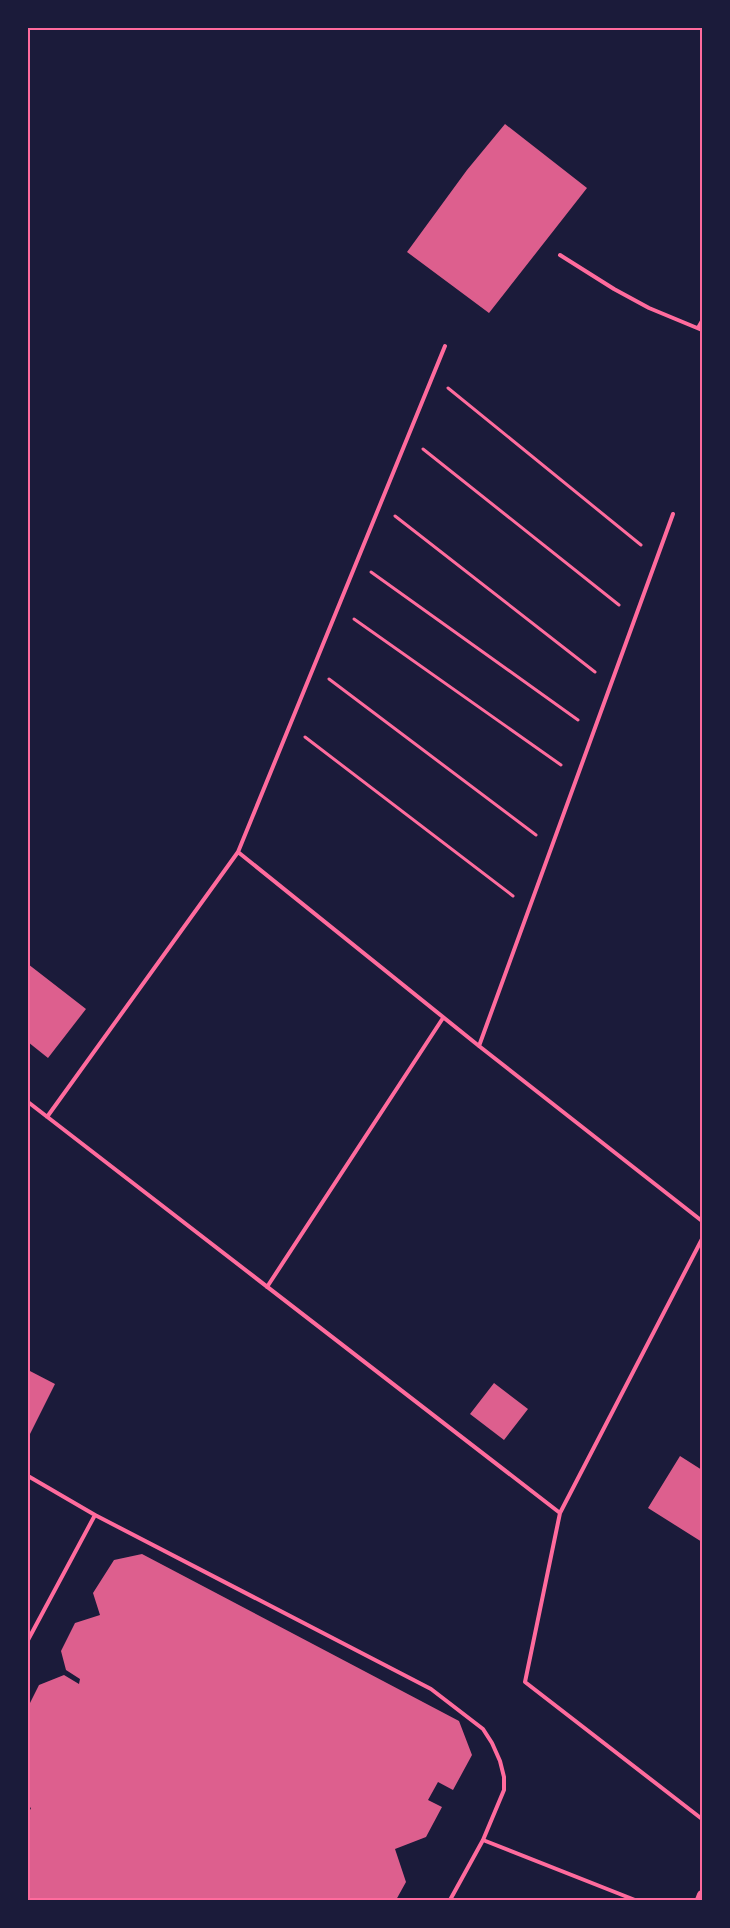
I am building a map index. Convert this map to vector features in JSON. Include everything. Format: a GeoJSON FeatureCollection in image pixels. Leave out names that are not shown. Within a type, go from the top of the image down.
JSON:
{"type":"FeatureCollection","features":[{"type":"Feature","properties":{"kind":"main road"},"geometry":{"type":"LineString","coordinates":[[700,1900],[702,1895]]}},
{"type":"Feature","properties":{"kind":"lane"},"geometry":{"type":"LineString","coordinates":[[560,255],[614,289],[649,308],[700,329],[702,322]]}},
{"type":"Feature","properties":{"kind":"lane"},"geometry":{"type":"LineString","coordinates":[[47,1117],[238,852],[444,346]]}},
{"type":"Feature","properties":{"kind":"lane"},"geometry":{"type":"LineString","coordinates":[[479,1046],[673,514]]}},
{"type":"Feature","properties":{"kind":"lane"},"geometry":{"type":"LineString","coordinates":[[238,852],[443,1018],[702,1221]]}},
{"type":"Feature","properties":{"kind":"lane"},"geometry":{"type":"LineString","coordinates":[[267,1287],[443,1018]]}},
{"type":"Feature","properties":{"kind":"lane"},"geometry":{"type":"LineString","coordinates":[[28,1102],[560,1514]]}},
{"type":"Feature","properties":{"kind":"lane"},"geometry":{"type":"LineString","coordinates":[[702,1240],[560,1514],[526,1682],[702,1819]]}},
{"type":"Feature","properties":{"kind":"lane"},"geometry":{"type":"LineString","coordinates":[[28,1476],[95,1515],[431,1689],[469,1716],[483,1729],[492,1743],[504,1777],[504,1790],[483,1840],[450,1900]]}},
{"type":"Feature","properties":{"kind":"lane"},"geometry":{"type":"LineString","coordinates":[[28,1640],[95,1515]]}},
{"type":"Feature","properties":{"kind":"lane"},"geometry":{"type":"LineString","coordinates":[[483,1840],[635,1900]]}},
{"type":"Feature","properties":{"kind":"path"},"geometry":{"type":"LineString","coordinates":[[432,376],[657,558]]}},
{"type":"Feature","properties":{"kind":"path"},"geometry":{"type":"LineString","coordinates":[[407,437],[635,618]]}},
{"type":"Feature","properties":{"kind":"path"},"geometry":{"type":"LineString","coordinates":[[380,504],[611,685]]}},
{"type":"Feature","properties":{"kind":"path"},"geometry":{"type":"LineString","coordinates":[[356,561],[594,732]]}},
{"type":"Feature","properties":{"kind":"path"},"geometry":{"type":"LineString","coordinates":[[337,607],[578,776]]}},
{"type":"Feature","properties":{"kind":"path"},"geometry":{"type":"LineString","coordinates":[[312,667],[552,848]]}},
{"type":"Feature","properties":{"kind":"path"},"geometry":{"type":"LineString","coordinates":[[289,725],[529,909]]}},
{"type":"Feature","properties":{"kind":"building"},"geometry":{"type":"Polygon","coordinates":[[[505,124],[587,188],[489,313],[407,252],[467,170],[505,124]]]}},
{"type":"Feature","properties":{"kind":"building"},"geometry":{"type":"Polygon","coordinates":[[[28,964],[86,1009],[48,1058],[28,1042],[28,964]]]}},
{"type":"Feature","properties":{"kind":"building"},"geometry":{"type":"Polygon","coordinates":[[[28,1370],[55,1384],[28,1438],[28,1370]]]}},
{"type":"Feature","properties":{"kind":"building"},"geometry":{"type":"Polygon","coordinates":[[[494,1383],[528,1409],[504,1440],[470,1414],[494,1383]]]}},
{"type":"Feature","properties":{"kind":"building"},"geometry":{"type":"Polygon","coordinates":[[[680,1456],[702,1470],[702,1542],[648,1508],[680,1456]]]}},
{"type":"Feature","properties":{"kind":"building"},"geometry":{"type":"Polygon","coordinates":[[[142,1554],[459,1721],[472,1755],[453,1790],[438,1782],[428,1800],[442,1807],[426,1837],[395,1849],[406,1882],[396,1900],[28,1900],[28,1814],[31,1808],[28,1806],[28,1736],[30,1735],[28,1707],[39,1685],[64,1675],[79,1684],[80,1679],[66,1670],[61,1651],[75,1623],[100,1615],[93,1593],[114,1560],[142,1554]]]}}]}
